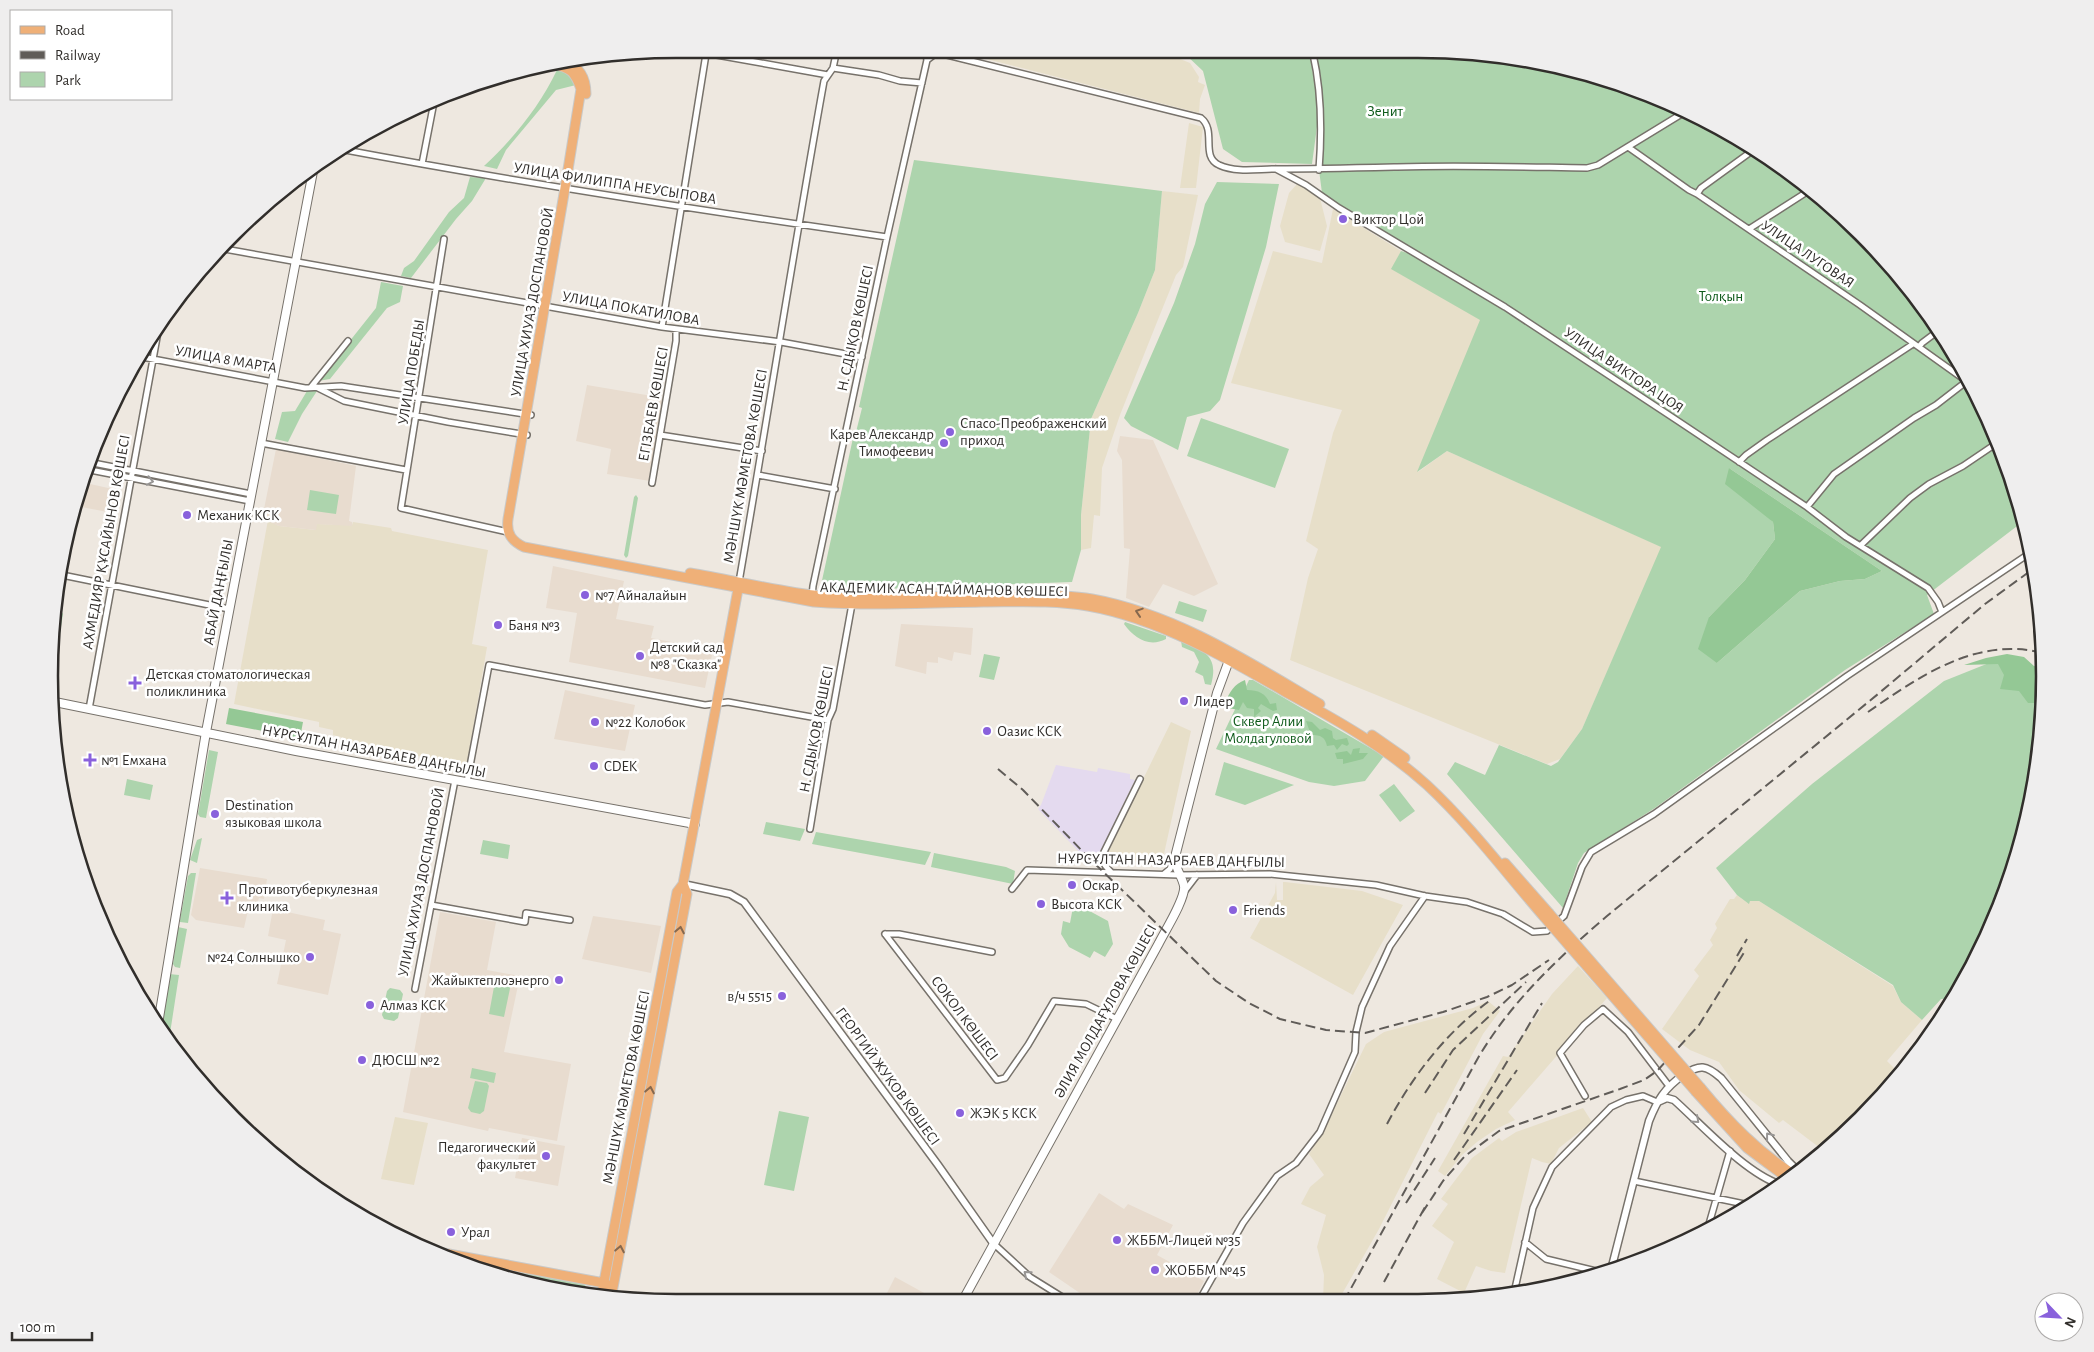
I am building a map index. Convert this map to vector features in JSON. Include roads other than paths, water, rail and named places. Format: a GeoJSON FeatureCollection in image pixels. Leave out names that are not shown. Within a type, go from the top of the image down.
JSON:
{"type":"FeatureCollection","features":[{"type":"Feature","properties":{"kind":"main road","name":"УЛИЦА ХИУАЗ ДОСПАНОВОЙ"},"geometry":{"type":"LineString","coordinates":[[511,532],[508,519],[529,414],[586,92],[585,81],[581,71],[575,66]]}},
{"type":"Feature","properties":{"kind":"main road","name":"УЛИЦА ХИУАЗ ДОСПАНОВОЙ"},"geometry":{"type":"LineString","coordinates":[[565,67],[577,76],[581,89],[568,188]]}},
{"type":"Feature","properties":{"kind":"main road","name":"АБАЙ ДАҢҒЫЛЫ"},"geometry":{"type":"LineString","coordinates":[[159,1016],[206,732],[312,176]]}},
{"type":"Feature","properties":{"kind":"main road","name":"АКАДЕМИК АСАН ТАЙМАНОВ КӨШЕСІ"},"geometry":{"type":"LineString","coordinates":[[511,532],[525,543],[813,598],[852,604],[908,600]]}},
{"type":"Feature","properties":{"kind":"main road","name":"МӘНШҮК МӘМЕТОВА КӨШЕСІ"},"geometry":{"type":"LineString","coordinates":[[606,1290],[604,1283],[677,892],[683,884],[695,824],[715,704],[738,585]]}},
{"type":"Feature","properties":{"kind":"main road","name":"АКАДЕМИК АСАН ТАЙМАНОВ КӨШЕСІ"},"geometry":{"type":"LineString","coordinates":[[813,598],[1045,602],[1089,606],[1152,625],[1230,657],[1337,720],[1398,760],[1429,787],[1547,915],[1698,1090]]}},
{"type":"Feature","properties":{"kind":"main road"},"geometry":{"type":"LineString","coordinates":[[1184,892],[1175,857],[1217,693],[1230,657]]}},
{"type":"Feature","properties":{"kind":"main road","name":"НҰРСҰЛТАН НАЗАРБАЕВ ДАҢҒЫЛЫ"},"geometry":{"type":"LineString","coordinates":[[59,703],[296,751],[695,824]]}},
{"type":"Feature","properties":{"kind":"main road","name":"МӘНШҮК МӘМЕТОВА КӨШЕСІ"},"geometry":{"type":"LineString","coordinates":[[608,1290],[687,894],[683,884]]}},
{"type":"Feature","properties":{"kind":"main road","name":"ӘЛИЯ МОЛДАҒҰЛОВА КӨШЕСІ"},"geometry":{"type":"LineString","coordinates":[[966,1294],[1117,1019],[1184,892]]}},
{"type":"Feature","properties":{"kind":"main road"},"geometry":{"type":"LineString","coordinates":[[1698,1090],[1751,1143],[1789,1171]]}},
{"type":"Feature","properties":{"kind":"main road"},"geometry":{"type":"LineString","coordinates":[[1698,1090],[1747,1148],[1783,1175]]}},
{"type":"Feature","properties":{"kind":"main road"},"geometry":{"type":"LineString","coordinates":[[460,1255],[604,1283]]}},
{"type":"Feature","properties":{"kind":"street","name":"ЕГІЗБАЕВ КӨШЕСІ"},"geometry":{"type":"LineString","coordinates":[[662,327],[705,58]]}},
{"type":"Feature","properties":{"kind":"street"},"geometry":{"type":"LineString","coordinates":[[732,58],[828,76]]}},
{"type":"Feature","properties":{"kind":"street","name":"МӘНШҮК МӘМЕТОВА КӨШЕСІ"},"geometry":{"type":"LineString","coordinates":[[738,585],[781,342],[798,225],[824,81],[833,68],[835,58]]}},
{"type":"Feature","properties":{"kind":"street","name":"Н. СДЫҚОВ КӨШЕСІ"},"geometry":{"type":"LineString","coordinates":[[813,598],[886,237],[922,83],[926,58]]}},
{"type":"Feature","properties":{"kind":"street"},"geometry":{"type":"LineString","coordinates":[[959,58],[1201,118],[1209,128],[1209,150],[1217,164],[1233,170],[1318,170],[1398,167],[1587,168],[1598,166],[1679,115]]}},
{"type":"Feature","properties":{"kind":"street"},"geometry":{"type":"LineString","coordinates":[[1314,58],[1319,88],[1322,133],[1318,170]]}},
{"type":"Feature","properties":{"kind":"street"},"geometry":{"type":"LineString","coordinates":[[833,68],[879,75],[900,81],[922,83]]}},
{"type":"Feature","properties":{"kind":"street"},"geometry":{"type":"LineString","coordinates":[[422,164],[433,108]]}},
{"type":"Feature","properties":{"kind":"street","name":"УЛИЦА ЛУГОВАЯ"},"geometry":{"type":"LineString","coordinates":[[1628,147],[1758,237],[1860,304],[1958,375]]}},
{"type":"Feature","properties":{"kind":"street","name":"УЛИЦА ФИЛИППА НЕУСЫПОВА"},"geometry":{"type":"LineString","coordinates":[[351,150],[568,188],[798,225],[886,237]]}},
{"type":"Feature","properties":{"kind":"street"},"geometry":{"type":"LineString","coordinates":[[1697,194],[1701,188],[1749,154]]}},
{"type":"Feature","properties":{"kind":"street","name":"УЛИЦА ВИКТОРА ЦОЯ"},"geometry":{"type":"LineString","coordinates":[[1275,169],[1306,184],[1339,208],[1505,307],[1740,462],[1807,507],[1846,537],[1928,588],[1938,602],[1942,612]]}},
{"type":"Feature","properties":{"kind":"street"},"geometry":{"type":"LineString","coordinates":[[1749,229],[1805,193]]}},
{"type":"Feature","properties":{"kind":"street","name":"УЛИЦА ПОБЕДЫ"},"geometry":{"type":"LineString","coordinates":[[402,508],[406,470],[420,398],[444,239]]}},
{"type":"Feature","properties":{"kind":"street","name":"УЛИЦА ПОКАТИЛОВА"},"geometry":{"type":"LineString","coordinates":[[229,250],[662,327],[781,342],[862,357]]}},
{"type":"Feature","properties":{"kind":"street","name":"ЕГІЗБАЕВ КӨШЕСІ"},"geometry":{"type":"LineString","coordinates":[[652,483],[676,341],[676,329]]}},
{"type":"Feature","properties":{"kind":"street"},"geometry":{"type":"LineString","coordinates":[[1919,348],[1922,343],[1933,334]]}},
{"type":"Feature","properties":{"kind":"street"},"geometry":{"type":"LineString","coordinates":[[313,387],[348,341]]}},
{"type":"Feature","properties":{"kind":"street","name":"АХМЕДИЯР ҚҰСАЙЫНОВ КӨШЕСІ"},"geometry":{"type":"LineString","coordinates":[[89,709],[156,342]]}},
{"type":"Feature","properties":{"kind":"street"},"geometry":{"type":"LineString","coordinates":[[1740,462],[1746,455],[1767,440],[1913,344]]}},
{"type":"Feature","properties":{"kind":"street","name":"УЛИЦА 8 МАРТА"},"geometry":{"type":"LineString","coordinates":[[146,358],[313,387],[342,386],[529,414]]}},
{"type":"Feature","properties":{"kind":"street"},"geometry":{"type":"LineString","coordinates":[[1807,507],[1834,474],[1914,418],[1936,405],[1963,384]]}},
{"type":"Feature","properties":{"kind":"street","name":"УЛИЦА 8 МАРТА"},"geometry":{"type":"LineString","coordinates":[[313,387],[344,401],[525,435]]}},
{"type":"Feature","properties":{"kind":"street"},"geometry":{"type":"LineString","coordinates":[[660,435],[762,451]]}},
{"type":"Feature","properties":{"kind":"street"},"geometry":{"type":"LineString","coordinates":[[261,443],[406,470]]}},
{"type":"Feature","properties":{"kind":"street"},"geometry":{"type":"LineString","coordinates":[[1860,545],[1910,498],[1928,484],[1963,466],[1992,446]]}},
{"type":"Feature","properties":{"kind":"street"},"geometry":{"type":"LineString","coordinates":[[95,463],[250,498]]}},
{"type":"Feature","properties":{"kind":"street"},"geometry":{"type":"LineString","coordinates":[[93,470],[250,498]]}},
{"type":"Feature","properties":{"kind":"street"},"geometry":{"type":"LineString","coordinates":[[758,475],[835,489]]}},
{"type":"Feature","properties":{"kind":"street","name":"АКАДЕМИК АСАН ТАЙМАНОВ КӨШЕСІ"},"geometry":{"type":"LineString","coordinates":[[402,508],[511,532]]}},
{"type":"Feature","properties":{"kind":"street"},"geometry":{"type":"LineString","coordinates":[[1942,612],[2025,556]]}},
{"type":"Feature","properties":{"kind":"street"},"geometry":{"type":"LineString","coordinates":[[66,576],[229,609]]}},
{"type":"Feature","properties":{"kind":"street","name":"Н. СДЫҚОВ КӨШЕСІ"},"geometry":{"type":"LineString","coordinates":[[810,828],[828,720],[833,709],[852,604]]}},
{"type":"Feature","properties":{"kind":"street","name":"НҰРСҰЛТАН НАЗАРБАЕВ ДАҢҒЫЛЫ"},"geometry":{"type":"LineString","coordinates":[[1012,889],[1027,870],[1179,875],[1270,874],[1376,885],[1425,896],[1467,902],[1503,914],[1533,932],[1547,931],[1564,916],[1582,866],[1591,852],[1654,814],[1807,704],[1942,612]]}},
{"type":"Feature","properties":{"kind":"street"},"geometry":{"type":"LineString","coordinates":[[467,782],[489,665],[705,705],[728,702],[828,720]]}},
{"type":"Feature","properties":{"kind":"street"},"geometry":{"type":"LineString","coordinates":[[1111,872],[1102,860],[1103,854],[1140,778]]}},
{"type":"Feature","properties":{"kind":"street","name":"УЛИЦА ХИУАЗ ДОСПАНОВОЙ"},"geometry":{"type":"LineString","coordinates":[[415,989],[455,780]]}},
{"type":"Feature","properties":{"kind":"street"},"geometry":{"type":"LineString","coordinates":[[1164,874],[1170,869],[1175,857]]}},
{"type":"Feature","properties":{"kind":"street"},"geometry":{"type":"LineString","coordinates":[[1184,892],[1197,875]]}},
{"type":"Feature","properties":{"kind":"street","name":"ГЕОРГИЙ ЖУКОВ КӨШЕСІ"},"geometry":{"type":"LineString","coordinates":[[683,884],[730,894],[744,902],[938,1165],[993,1243],[1030,1277],[1057,1294]]}},
{"type":"Feature","properties":{"kind":"street"},"geometry":{"type":"LineString","coordinates":[[1203,1294],[1243,1223],[1277,1176],[1296,1163],[1320,1132],[1355,1052],[1356,1032],[1362,1007],[1390,946],[1425,896]]}},
{"type":"Feature","properties":{"kind":"street"},"geometry":{"type":"LineString","coordinates":[[431,905],[525,922],[526,913],[570,920]]}},
{"type":"Feature","properties":{"kind":"street","name":"СОКОЛ КӨШЕСІ"},"geometry":{"type":"LineString","coordinates":[[992,952],[899,934],[884,934],[997,1080],[1005,1078],[1054,1001],[1086,1004],[1117,1019]]}},
{"type":"Feature","properties":{"kind":"street"},"geometry":{"type":"LineString","coordinates":[[1585,1096],[1560,1053],[1584,1025],[1603,1009],[1628,1032],[1652,1062],[1668,1086],[1674,1100],[1730,1151],[1774,1181]]}},
{"type":"Feature","properties":{"kind":"street"},"geometry":{"type":"LineString","coordinates":[[1613,1263],[1649,1121],[1657,1102],[1668,1086],[1693,1068],[1710,1069],[1721,1078],[1794,1168]]}},
{"type":"Feature","properties":{"kind":"street"},"geometry":{"type":"LineString","coordinates":[[1515,1287],[1533,1208],[1552,1167],[1610,1107],[1626,1100],[1643,1096],[1657,1102],[1667,1098],[1674,1100]]}},
{"type":"Feature","properties":{"kind":"street"},"geometry":{"type":"LineString","coordinates":[[1709,1222],[1730,1151]]}},
{"type":"Feature","properties":{"kind":"street"},"geometry":{"type":"LineString","coordinates":[[1634,1181],[1741,1203]]}},
{"type":"Feature","properties":{"kind":"street"},"geometry":{"type":"LineString","coordinates":[[1525,1242],[1546,1259],[1590,1270]]}},
{"type":"Feature","properties":{"kind":"railway"},"geometry":{"type":"LineString","coordinates":[[1348,1294],[1478,1058],[1505,1018],[1536,982],[1570,948],[1607,916],[1985,604],[2028,573]]}},
{"type":"Feature","properties":{"kind":"railway"},"geometry":{"type":"LineString","coordinates":[[1868,712],[1929,673],[1972,655],[1995,650],[2019,649],[2035,652]]}},
{"type":"Feature","properties":{"kind":"railway"},"geometry":{"type":"LineString","coordinates":[[998,769],[1023,790],[1090,859],[1216,981],[1249,1003],[1280,1019],[1326,1030],[1365,1033],[1443,1012],[1487,997],[1512,985],[1549,960]]}},
{"type":"Feature","properties":{"kind":"railway"},"geometry":{"type":"LineString","coordinates":[[1737,956],[1747,939]]}},
{"type":"Feature","properties":{"kind":"railway"},"geometry":{"type":"LineString","coordinates":[[1422,1213],[1443,1181],[1465,1156],[1499,1131],[1644,1080],[1657,1071],[1699,1025],[1745,951]]}},
{"type":"Feature","properties":{"kind":"railway"},"geometry":{"type":"LineString","coordinates":[[1425,1093],[1453,1050],[1526,982]]}},
{"type":"Feature","properties":{"kind":"railway"},"geometry":{"type":"LineString","coordinates":[[1387,1124],[1408,1088],[1432,1055],[1460,1025],[1492,999]]}},
{"type":"Feature","properties":{"kind":"railway"},"geometry":{"type":"LineString","coordinates":[[1464,1134],[1542,1003]]}},
{"type":"Feature","properties":{"kind":"railway"},"geometry":{"type":"LineString","coordinates":[[1454,1160],[1517,1070]]}},
{"type":"Feature","properties":{"kind":"railway"},"geometry":{"type":"LineString","coordinates":[[1406,1203],[1435,1158]]}},
{"type":"Feature","properties":{"kind":"railway"},"geometry":{"type":"LineString","coordinates":[[1384,1282],[1425,1207]]}},
{"type":"Feature","properties":{"kind":"place","name":"Виктор Цой"},"geometry":{"type":"Point","coordinates":[1343,219]}},
{"type":"Feature","properties":{"kind":"place","name":"Спасо-Преображенский приход"},"geometry":{"type":"Point","coordinates":[950,432]}},
{"type":"Feature","properties":{"kind":"place","name":"Карев Александр Тимофеевич"},"geometry":{"type":"Point","coordinates":[944,443]}},
{"type":"Feature","properties":{"kind":"place","name":"Механик КСК"},"geometry":{"type":"Point","coordinates":[187,515]}},
{"type":"Feature","properties":{"kind":"place","name":"№7 Айналайын"},"geometry":{"type":"Point","coordinates":[585,595]}},
{"type":"Feature","properties":{"kind":"place","name":"Баня №3"},"geometry":{"type":"Point","coordinates":[498,625]}},
{"type":"Feature","properties":{"kind":"place","name":"Детский сад №8 \"Сказка\""},"geometry":{"type":"Point","coordinates":[640,656]}},
{"type":"Feature","properties":{"kind":"place","name":"Детская стоматологическая поликлиника"},"geometry":{"type":"Point","coordinates":[135,683]}},
{"type":"Feature","properties":{"kind":"place","name":"Лидер"},"geometry":{"type":"Point","coordinates":[1184,701]}},
{"type":"Feature","properties":{"kind":"place","name":"№22 Колобок"},"geometry":{"type":"Point","coordinates":[595,722]}},
{"type":"Feature","properties":{"kind":"place","name":"Оазис КСК"},"geometry":{"type":"Point","coordinates":[987,731]}},
{"type":"Feature","properties":{"kind":"place","name":"№1 Емхана"},"geometry":{"type":"Point","coordinates":[90,760]}},
{"type":"Feature","properties":{"kind":"place","name":"CDEK"},"geometry":{"type":"Point","coordinates":[594,766]}},
{"type":"Feature","properties":{"kind":"place","name":"Destination языковая школа"},"geometry":{"type":"Point","coordinates":[215,814]}},
{"type":"Feature","properties":{"kind":"place","name":"Оскар"},"geometry":{"type":"Point","coordinates":[1072,885]}},
{"type":"Feature","properties":{"kind":"place","name":"Противотуберкулезная клиника"},"geometry":{"type":"Point","coordinates":[227,898]}},
{"type":"Feature","properties":{"kind":"place","name":"Высота КСК"},"geometry":{"type":"Point","coordinates":[1041,904]}},
{"type":"Feature","properties":{"kind":"place","name":"Friends"},"geometry":{"type":"Point","coordinates":[1233,910]}},
{"type":"Feature","properties":{"kind":"place","name":"№24 Солнышко"},"geometry":{"type":"Point","coordinates":[310,957]}},
{"type":"Feature","properties":{"kind":"place","name":"Жайыктеплоэнерго"},"geometry":{"type":"Point","coordinates":[559,980]}},
{"type":"Feature","properties":{"kind":"place","name":"в/ч 5515"},"geometry":{"type":"Point","coordinates":[782,996]}},
{"type":"Feature","properties":{"kind":"place","name":"Алмаз КСК"},"geometry":{"type":"Point","coordinates":[370,1005]}},
{"type":"Feature","properties":{"kind":"place","name":"ДЮСШ №2"},"geometry":{"type":"Point","coordinates":[362,1060]}},
{"type":"Feature","properties":{"kind":"place","name":"ЖЭК 5 КСК"},"geometry":{"type":"Point","coordinates":[960,1113]}},
{"type":"Feature","properties":{"kind":"place","name":"Педагогический факультет"},"geometry":{"type":"Point","coordinates":[546,1156]}},
{"type":"Feature","properties":{"kind":"place","name":"Урал"},"geometry":{"type":"Point","coordinates":[451,1232]}},
{"type":"Feature","properties":{"kind":"place","name":"ЖББМ-Лицей №35"},"geometry":{"type":"Point","coordinates":[1117,1240]}},
{"type":"Feature","properties":{"kind":"place","name":"ЖОББМ №45"},"geometry":{"type":"Point","coordinates":[1155,1270]}},
{"type":"Feature","properties":{"kind":"park label","name":"Зенит"},"geometry":{"type":"Point","coordinates":[1385,111]}},
{"type":"Feature","properties":{"kind":"park label","name":"Толқын"},"geometry":{"type":"Point","coordinates":[1721,296]}},
{"type":"Feature","properties":{"kind":"park label","name":"Сквер Алии Молдагуловой"},"geometry":{"type":"Point","coordinates":[1268,730]}}]}
